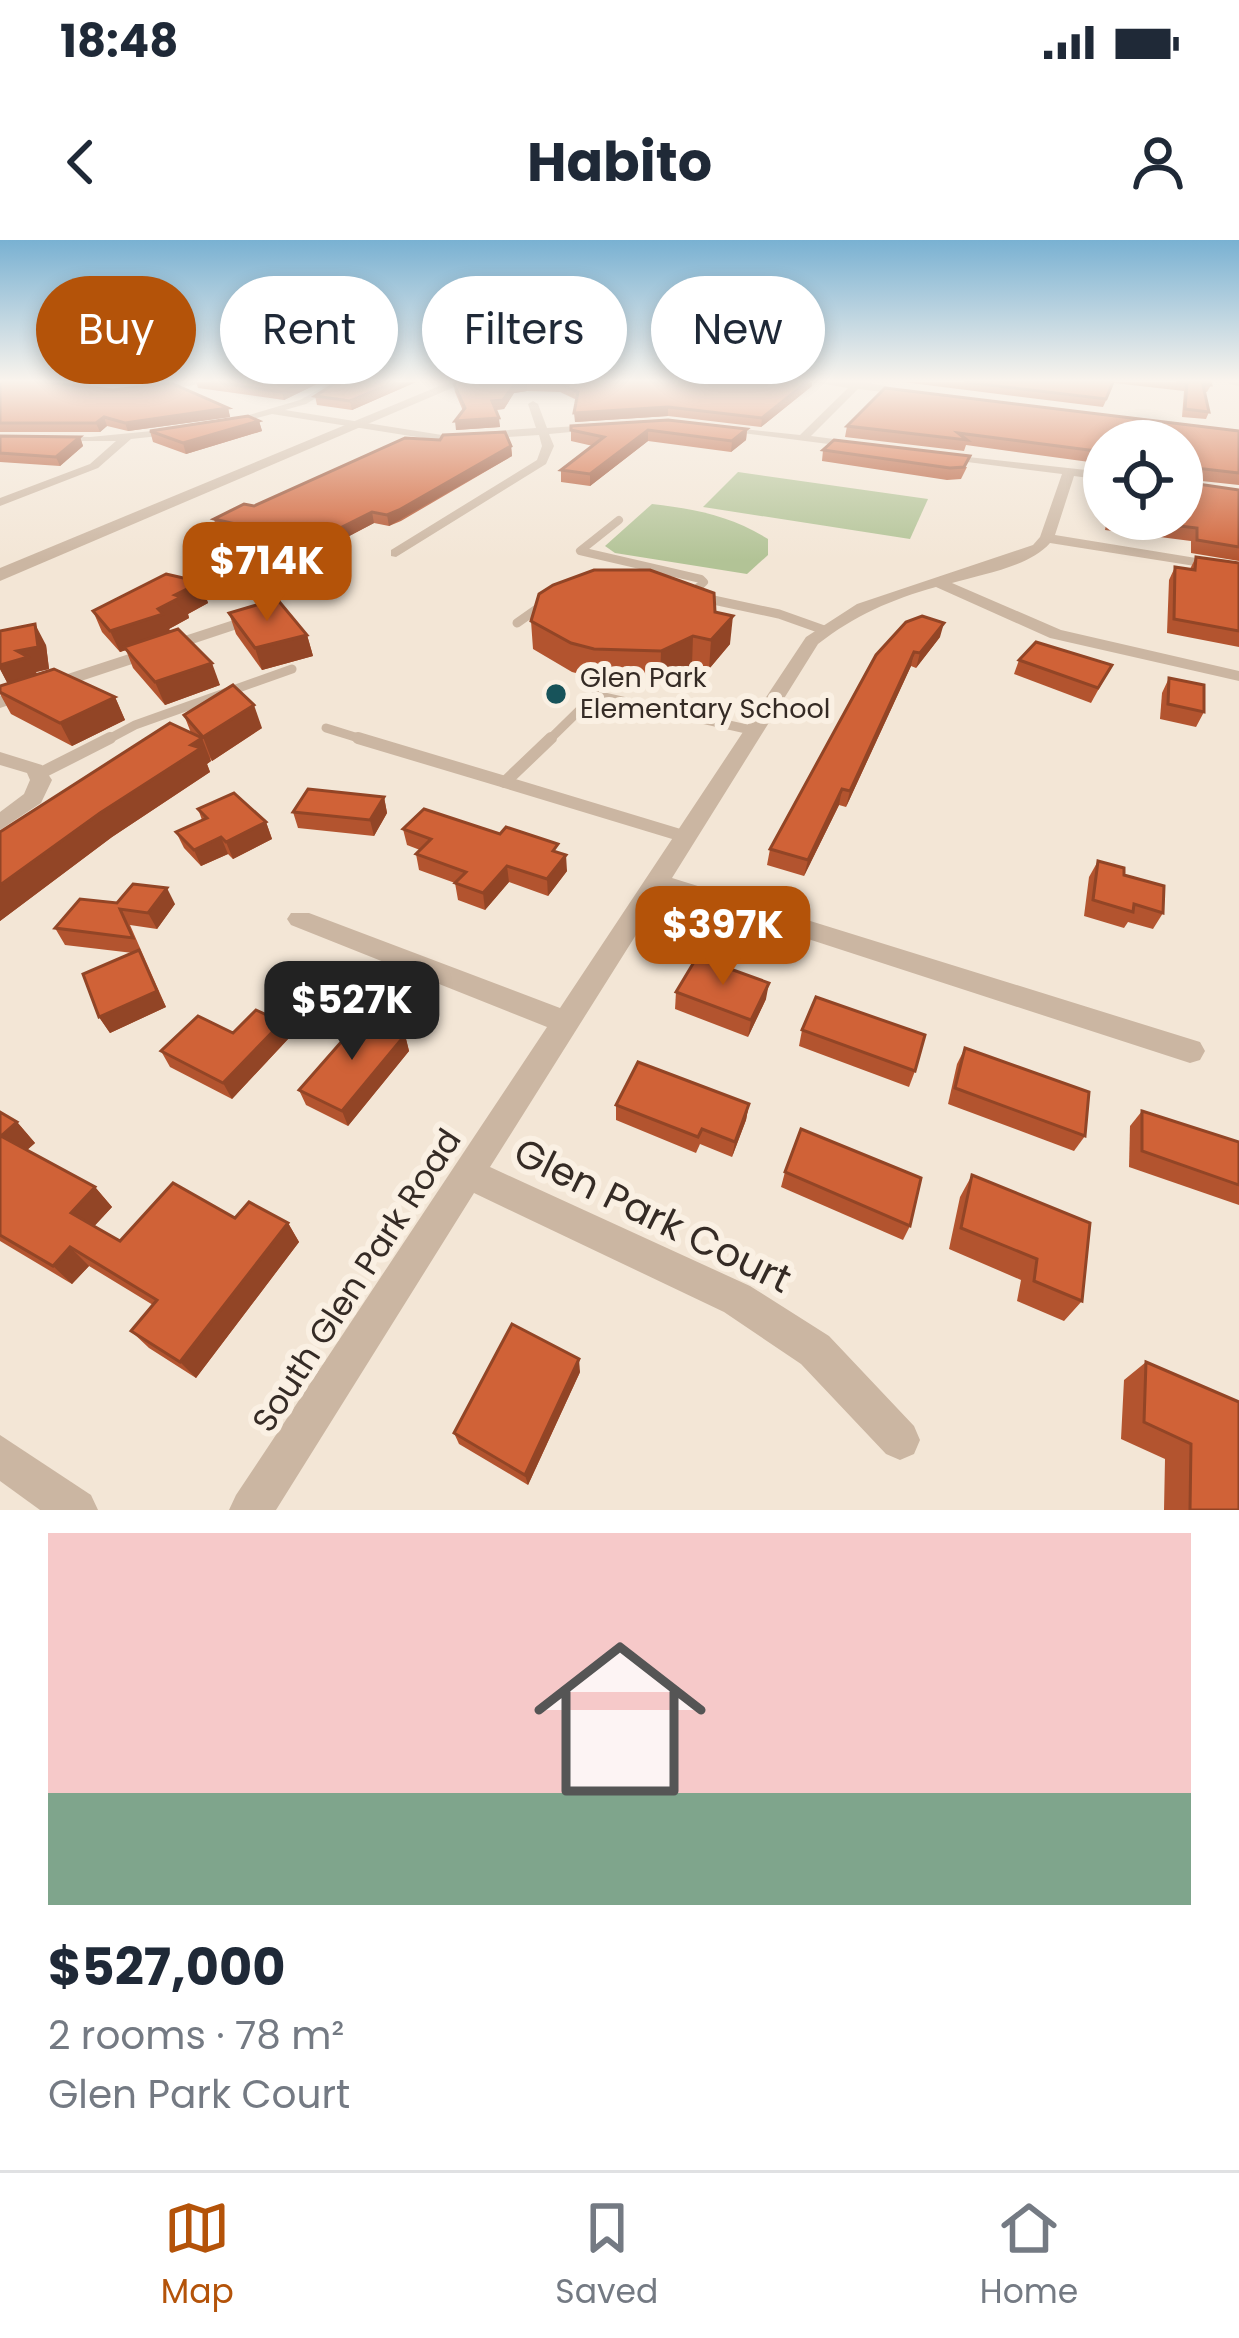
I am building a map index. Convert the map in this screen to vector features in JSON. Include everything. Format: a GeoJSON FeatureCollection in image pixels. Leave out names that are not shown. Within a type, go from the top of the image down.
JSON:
{"type":"FeatureCollection","features":[{"type":"Feature","properties":{"kind":"street"},"geometry":{"type":"LineString","coordinates":[[0,502],[94,466],[123,441]]}},
{"type":"Feature","properties":{"kind":"street"},"geometry":{"type":"LineString","coordinates":[[0,575],[319,441]]}},
{"type":"Feature","properties":{"kind":"street"},"geometry":{"type":"LineString","coordinates":[[395,554],[536,469],[548,454],[545,441]]}},
{"type":"Feature","properties":{"kind":"street"},"geometry":{"type":"LineString","coordinates":[[829,441],[886,448]]}},
{"type":"Feature","properties":{"kind":"street"},"geometry":{"type":"LineString","coordinates":[[929,454],[1083,474]]}},
{"type":"Feature","properties":{"kind":"street"},"geometry":{"type":"LineString","coordinates":[[1069,472],[1047,538],[1239,569]]}},
{"type":"Feature","properties":{"kind":"street","name":"South Glen Park Road"},"geometry":{"type":"LineString","coordinates":[[251,1510],[751,730],[824,630],[871,604],[1017,559],[1047,538]]}},
{"type":"Feature","properties":{"kind":"street"},"geometry":{"type":"LineString","coordinates":[[939,583],[1070,638],[1239,676]]}},
{"type":"Feature","properties":{"kind":"street"},"geometry":{"type":"LineString","coordinates":[[0,702],[258,616]]}},
{"type":"Feature","properties":{"kind":"street"},"geometry":{"type":"LineString","coordinates":[[0,758],[39,774],[40,788],[0,823]]}},
{"type":"Feature","properties":{"kind":"street"},"geometry":{"type":"LineString","coordinates":[[656,880],[1190,1052]]}},
{"type":"Feature","properties":{"kind":"street"},"geometry":{"type":"LineString","coordinates":[[300,919],[566,1022]]}},
{"type":"Feature","properties":{"kind":"street","name":"Glen Park Court"},"geometry":{"type":"LineString","coordinates":[[467,1173],[737,1299],[815,1350],[900,1440]]}},
{"type":"Feature","properties":{"kind":"street"},"geometry":{"type":"LineString","coordinates":[[0,1456],[76,1510]]}},
{"type":"Feature","properties":{"kind":"lane"},"geometry":{"type":"LineString","coordinates":[[619,520],[580,550],[701,579],[691,596]]}},
{"type":"Feature","properties":{"kind":"lane"},"geometry":{"type":"LineString","coordinates":[[669,591],[779,614],[824,630]]}},
{"type":"Feature","properties":{"kind":"lane"},"geometry":{"type":"LineString","coordinates":[[517,623],[548,601]]}},
{"type":"Feature","properties":{"kind":"lane"},"geometry":{"type":"LineString","coordinates":[[39,774],[135,725],[292,669]]}},
{"type":"Feature","properties":{"kind":"lane"},"geometry":{"type":"LineString","coordinates":[[505,782],[595,695],[608,694],[751,730]]}},
{"type":"Feature","properties":{"kind":"lane"},"geometry":{"type":"LineString","coordinates":[[326,728],[683,836]]}},
{"type":"Feature","properties":{"kind":"green space"},"geometry":{"type":"Polygon","coordinates":[[[738,472],[928,499],[910,539],[703,507],[738,472]]]}},
{"type":"Feature","properties":{"kind":"green space"},"geometry":{"type":"Polygon","coordinates":[[[652,504],[727,519],[768,539],[768,555],[747,574],[615,553],[605,546],[652,504]]]}},
{"type":"Feature","properties":{"kind":"building"},"geometry":{"type":"Polygon","coordinates":[[[0,441],[75,441],[56,457],[0,453],[0,441]]]}},
{"type":"Feature","properties":{"kind":"building"},"geometry":{"type":"Polygon","coordinates":[[[398,441],[509,441],[511,446],[399,510],[387,515],[372,512],[312,542],[214,519],[244,504],[254,506],[398,441]]]}},
{"type":"Feature","properties":{"kind":"building"},"geometry":{"type":"Polygon","coordinates":[[[598,441],[633,441],[590,474],[561,470],[598,441]]]}},
{"type":"Feature","properties":{"kind":"building"},"geometry":{"type":"Polygon","coordinates":[[[833,441],[845,441],[970,456],[964,467],[950,468],[823,450],[833,441]]]}},
{"type":"Feature","properties":{"kind":"building"},"geometry":{"type":"Polygon","coordinates":[[[1022,441],[1083,441],[1083,449],[1022,441]]]}},
{"type":"Feature","properties":{"kind":"building"},"geometry":{"type":"Polygon","coordinates":[[[1203,441],[1239,441],[1239,473],[1203,469],[1203,441]]]}},
{"type":"Feature","properties":{"kind":"building"},"geometry":{"type":"Polygon","coordinates":[[[1203,485],[1239,490],[1239,547],[1197,540],[1203,540],[1203,485]]]}},
{"type":"Feature","properties":{"kind":"building"},"geometry":{"type":"Polygon","coordinates":[[[1196,557],[1239,563],[1239,631],[1174,619],[1175,567],[1195,570],[1196,557]]]}},
{"type":"Feature","properties":{"kind":"building"},"geometry":{"type":"Polygon","coordinates":[[[594,570],[650,570],[714,593],[715,612],[733,616],[711,640],[693,636],[661,651],[594,649],[571,643],[531,621],[539,594],[594,570]]]}},
{"type":"Feature","properties":{"kind":"building"},"geometry":{"type":"Polygon","coordinates":[[[166,574],[201,582],[158,609],[163,614],[110,631],[93,611],[166,574]]]}},
{"type":"Feature","properties":{"kind":"building"},"geometry":{"type":"Polygon","coordinates":[[[277,599],[307,635],[255,648],[229,613],[277,599]]]}},
{"type":"Feature","properties":{"kind":"building"},"geometry":{"type":"Polygon","coordinates":[[[922,616],[944,623],[920,653],[914,652],[850,791],[842,789],[808,860],[770,849],[876,655],[906,622],[922,616]]]}},
{"type":"Feature","properties":{"kind":"building"},"geometry":{"type":"Polygon","coordinates":[[[35,624],[38,647],[17,651],[28,657],[0,665],[0,631],[35,624]]]}},
{"type":"Feature","properties":{"kind":"building"},"geometry":{"type":"Polygon","coordinates":[[[178,629],[212,663],[155,682],[124,647],[178,629]]]}},
{"type":"Feature","properties":{"kind":"building"},"geometry":{"type":"Polygon","coordinates":[[[1036,642],[1112,665],[1098,688],[1019,660],[1036,642]]]}},
{"type":"Feature","properties":{"kind":"building"},"geometry":{"type":"Polygon","coordinates":[[[54,669],[115,697],[60,723],[0,692],[0,686],[54,669]]]}},
{"type":"Feature","properties":{"kind":"building"},"geometry":{"type":"Polygon","coordinates":[[[1169,678],[1204,685],[1204,712],[1168,704],[1169,678]]]}},
{"type":"Feature","properties":{"kind":"building"},"geometry":{"type":"Polygon","coordinates":[[[233,685],[254,705],[203,737],[184,715],[233,685]]]}},
{"type":"Feature","properties":{"kind":"building"},"geometry":{"type":"Polygon","coordinates":[[[170,723],[202,738],[191,745],[201,748],[0,885],[0,832],[170,723]]]}},
{"type":"Feature","properties":{"kind":"building"},"geometry":{"type":"Polygon","coordinates":[[[308,789],[384,797],[370,820],[293,812],[308,789]]]}},
{"type":"Feature","properties":{"kind":"building"},"geometry":{"type":"Polygon","coordinates":[[[234,793],[266,822],[226,842],[221,837],[194,850],[176,832],[207,818],[198,809],[234,793]]]}},
{"type":"Feature","properties":{"kind":"building"},"geometry":{"type":"Polygon","coordinates":[[[424,809],[500,834],[506,827],[558,844],[553,851],[566,855],[547,879],[507,866],[483,893],[455,883],[466,872],[416,854],[431,839],[403,829],[424,809]]]}},
{"type":"Feature","properties":{"kind":"building"},"geometry":{"type":"Polygon","coordinates":[[[1098,861],[1124,868],[1124,875],[1164,886],[1163,913],[1134,904],[1133,912],[1093,900],[1098,861]]]}},
{"type":"Feature","properties":{"kind":"building"},"geometry":{"type":"Polygon","coordinates":[[[133,884],[167,888],[148,913],[120,909],[133,938],[55,928],[80,899],[117,903],[133,884]]]}},
{"type":"Feature","properties":{"kind":"building"},"geometry":{"type":"Polygon","coordinates":[[[139,950],[157,991],[99,1017],[83,974],[139,950]]]}},
{"type":"Feature","properties":{"kind":"building"},"geometry":{"type":"Polygon","coordinates":[[[697,957],[769,983],[751,1020],[676,992],[697,957]]]}},
{"type":"Feature","properties":{"kind":"building"},"geometry":{"type":"Polygon","coordinates":[[[816,997],[925,1035],[915,1071],[802,1030],[816,997]]]}},
{"type":"Feature","properties":{"kind":"building"},"geometry":{"type":"Polygon","coordinates":[[[256,1010],[282,1022],[223,1083],[161,1051],[198,1016],[233,1033],[256,1010]]]}},
{"type":"Feature","properties":{"kind":"building"},"geometry":{"type":"Polygon","coordinates":[[[364,1016],[405,1035],[342,1111],[299,1090],[364,1016]]]}},
{"type":"Feature","properties":{"kind":"building"},"geometry":{"type":"Polygon","coordinates":[[[965,1048],[1089,1092],[1085,1136],[955,1088],[965,1048]]]}},
{"type":"Feature","properties":{"kind":"building"},"geometry":{"type":"Polygon","coordinates":[[[638,1062],[749,1104],[735,1142],[702,1129],[698,1137],[616,1105],[638,1062]]]}},
{"type":"Feature","properties":{"kind":"building"},"geometry":{"type":"Polygon","coordinates":[[[1142,1111],[1239,1142],[1239,1185],[1142,1151],[1142,1111]]]}},
{"type":"Feature","properties":{"kind":"building"},"geometry":{"type":"Polygon","coordinates":[[[0,1112],[17,1122],[1,1136],[95,1187],[71,1213],[120,1241],[173,1183],[235,1218],[249,1202],[288,1223],[180,1362],[131,1331],[157,1300],[70,1247],[53,1266],[0,1235],[0,1112]]]}},
{"type":"Feature","properties":{"kind":"building"},"geometry":{"type":"Polygon","coordinates":[[[801,1129],[921,1178],[910,1226],[785,1172],[801,1129]]]}},
{"type":"Feature","properties":{"kind":"building"},"geometry":{"type":"Polygon","coordinates":[[[972,1175],[1090,1223],[1082,1301],[1034,1281],[1037,1259],[961,1228],[972,1175]]]}},
{"type":"Feature","properties":{"kind":"building"},"geometry":{"type":"Polygon","coordinates":[[[512,1324],[579,1359],[525,1475],[454,1433],[512,1324]]]}},
{"type":"Feature","properties":{"kind":"building"},"geometry":{"type":"Polygon","coordinates":[[[1146,1362],[1239,1402],[1239,1510],[1190,1510],[1191,1444],[1144,1422],[1146,1362]]]}},
{"type":"Feature","properties":{"kind":"place","name":"Glen Park Elementary School"},"geometry":{"type":"Point","coordinates":[556,694]}}]}
